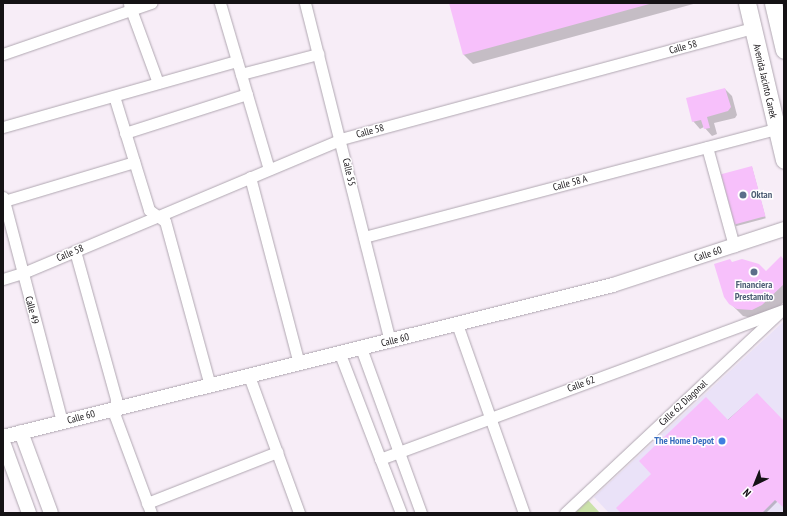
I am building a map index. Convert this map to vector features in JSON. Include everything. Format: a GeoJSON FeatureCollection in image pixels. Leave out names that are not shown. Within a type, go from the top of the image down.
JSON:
{"type":"FeatureCollection","features":[{"type":"Feature","properties":{"kind":"main road","name":"Avenida Jacinto Canek"},"geometry":{"type":"LineString","coordinates":[[747,3],[784,160]]}},
{"type":"Feature","properties":{"kind":"main road"},"geometry":{"type":"LineString","coordinates":[[773,3],[784,50]]}},
{"type":"Feature","properties":{"kind":"street"},"geometry":{"type":"LineString","coordinates":[[3,54],[130,6],[151,3]]}},
{"type":"Feature","properties":{"kind":"street"},"geometry":{"type":"LineString","coordinates":[[220,3],[269,169]]}},
{"type":"Feature","properties":{"kind":"street","name":"Calle 55"},"geometry":{"type":"LineString","coordinates":[[305,3],[341,139],[390,341]]}},
{"type":"Feature","properties":{"kind":"street"},"geometry":{"type":"LineString","coordinates":[[130,6],[158,83]]}},
{"type":"Feature","properties":{"kind":"street","name":"Calle 58"},"geometry":{"type":"LineString","coordinates":[[3,279],[23,273],[341,139],[753,28]]}},
{"type":"Feature","properties":{"kind":"street"},"geometry":{"type":"LineString","coordinates":[[241,74],[318,54]]}},
{"type":"Feature","properties":{"kind":"street"},"geometry":{"type":"LineString","coordinates":[[3,127],[237,61]]}},
{"type":"Feature","properties":{"kind":"street"},"geometry":{"type":"LineString","coordinates":[[126,133],[247,94]]}},
{"type":"Feature","properties":{"kind":"street"},"geometry":{"type":"LineString","coordinates":[[114,96],[149,210],[165,221],[210,386]]}},
{"type":"Feature","properties":{"kind":"street","name":"Calle 58 A"},"geometry":{"type":"LineString","coordinates":[[364,237],[776,129]]}},
{"type":"Feature","properties":{"kind":"street"},"geometry":{"type":"LineString","coordinates":[[707,147],[734,246]]}},
{"type":"Feature","properties":{"kind":"street"},"geometry":{"type":"LineString","coordinates":[[3,199],[134,162]]}},
{"type":"Feature","properties":{"kind":"street"},"geometry":{"type":"LineString","coordinates":[[250,177],[299,364]]}},
{"type":"Feature","properties":{"kind":"street","name":"Calle 49"},"geometry":{"type":"LineString","coordinates":[[3,199],[62,422]]}},
{"type":"Feature","properties":{"kind":"street","name":"Calle 60"},"geometry":{"type":"LineString","coordinates":[[3,437],[613,285],[784,229]]}},
{"type":"Feature","properties":{"kind":"street"},"geometry":{"type":"LineString","coordinates":[[75,251],[116,399],[115,416],[149,508],[278,452]]}},
{"type":"Feature","properties":{"kind":"street","name":"Calle 62"},"geometry":{"type":"LineString","coordinates":[[380,459],[783,309]]}},
{"type":"Feature","properties":{"kind":"street","name":"Calle 62 Diagonal"},"geometry":{"type":"LineString","coordinates":[[565,513],[783,309]]}},
{"type":"Feature","properties":{"kind":"street"},"geometry":{"type":"LineString","coordinates":[[457,324],[489,419],[524,513]]}},
{"type":"Feature","properties":{"kind":"street"},"geometry":{"type":"LineString","coordinates":[[361,348],[422,513]]}},
{"type":"Feature","properties":{"kind":"street"},"geometry":{"type":"LineString","coordinates":[[340,354],[400,513]]}},
{"type":"Feature","properties":{"kind":"street"},"geometry":{"type":"LineString","coordinates":[[249,376],[299,513]]}},
{"type":"Feature","properties":{"kind":"street"},"geometry":{"type":"LineString","coordinates":[[21,432],[52,513]]}},
{"type":"Feature","properties":{"kind":"street"},"geometry":{"type":"LineString","coordinates":[[3,442],[30,513]]}},
{"type":"Feature","properties":{"kind":"shaded area","name":"The Home Depot"},"geometry":{"type":"Polygon","coordinates":[[[784,321],[784,513],[609,513],[594,497],[784,321]]]}},
{"type":"Feature","properties":{"kind":"green space"},"geometry":{"type":"Polygon","coordinates":[[[588,500],[600,513],[575,513],[588,500]]]}},
{"type":"Feature","properties":{"kind":"building"},"geometry":{"type":"Polygon","coordinates":[[[449,3],[653,3],[463,55],[449,3]]]}},
{"type":"Feature","properties":{"kind":"building"},"geometry":{"type":"Polygon","coordinates":[[[725,88],[731,107],[728,111],[707,117],[710,128],[704,129],[701,120],[692,122],[686,98],[725,88]]]}},
{"type":"Feature","properties":{"kind":"building","name":"Oktan"},"geometry":{"type":"Polygon","coordinates":[[[752,166],[765,216],[735,225],[721,174],[752,166]]]}},
{"type":"Feature","properties":{"kind":"building"},"geometry":{"type":"Polygon","coordinates":[[[781,256],[784,260],[784,284],[762,305],[752,310],[737,309],[729,304],[724,297],[714,264],[730,259],[732,262],[742,259],[759,264],[766,271],[781,256]]]}},
{"type":"Feature","properties":{"kind":"building","name":"The Home Depot"},"geometry":{"type":"Polygon","coordinates":[[[757,393],[784,421],[783,507],[775,500],[762,513],[621,513],[616,508],[651,474],[639,461],[706,397],[728,420],[757,393]]]}},
{"type":"Feature","properties":{"kind":"place","name":"Oktan"},"geometry":{"type":"Point","coordinates":[743,195]}},
{"type":"Feature","properties":{"kind":"place","name":"Financiera Prestamito"},"geometry":{"type":"Point","coordinates":[754,272]}},
{"type":"Feature","properties":{"kind":"place","name":"The Home Depot"},"geometry":{"type":"Point","coordinates":[722,441]}}]}
